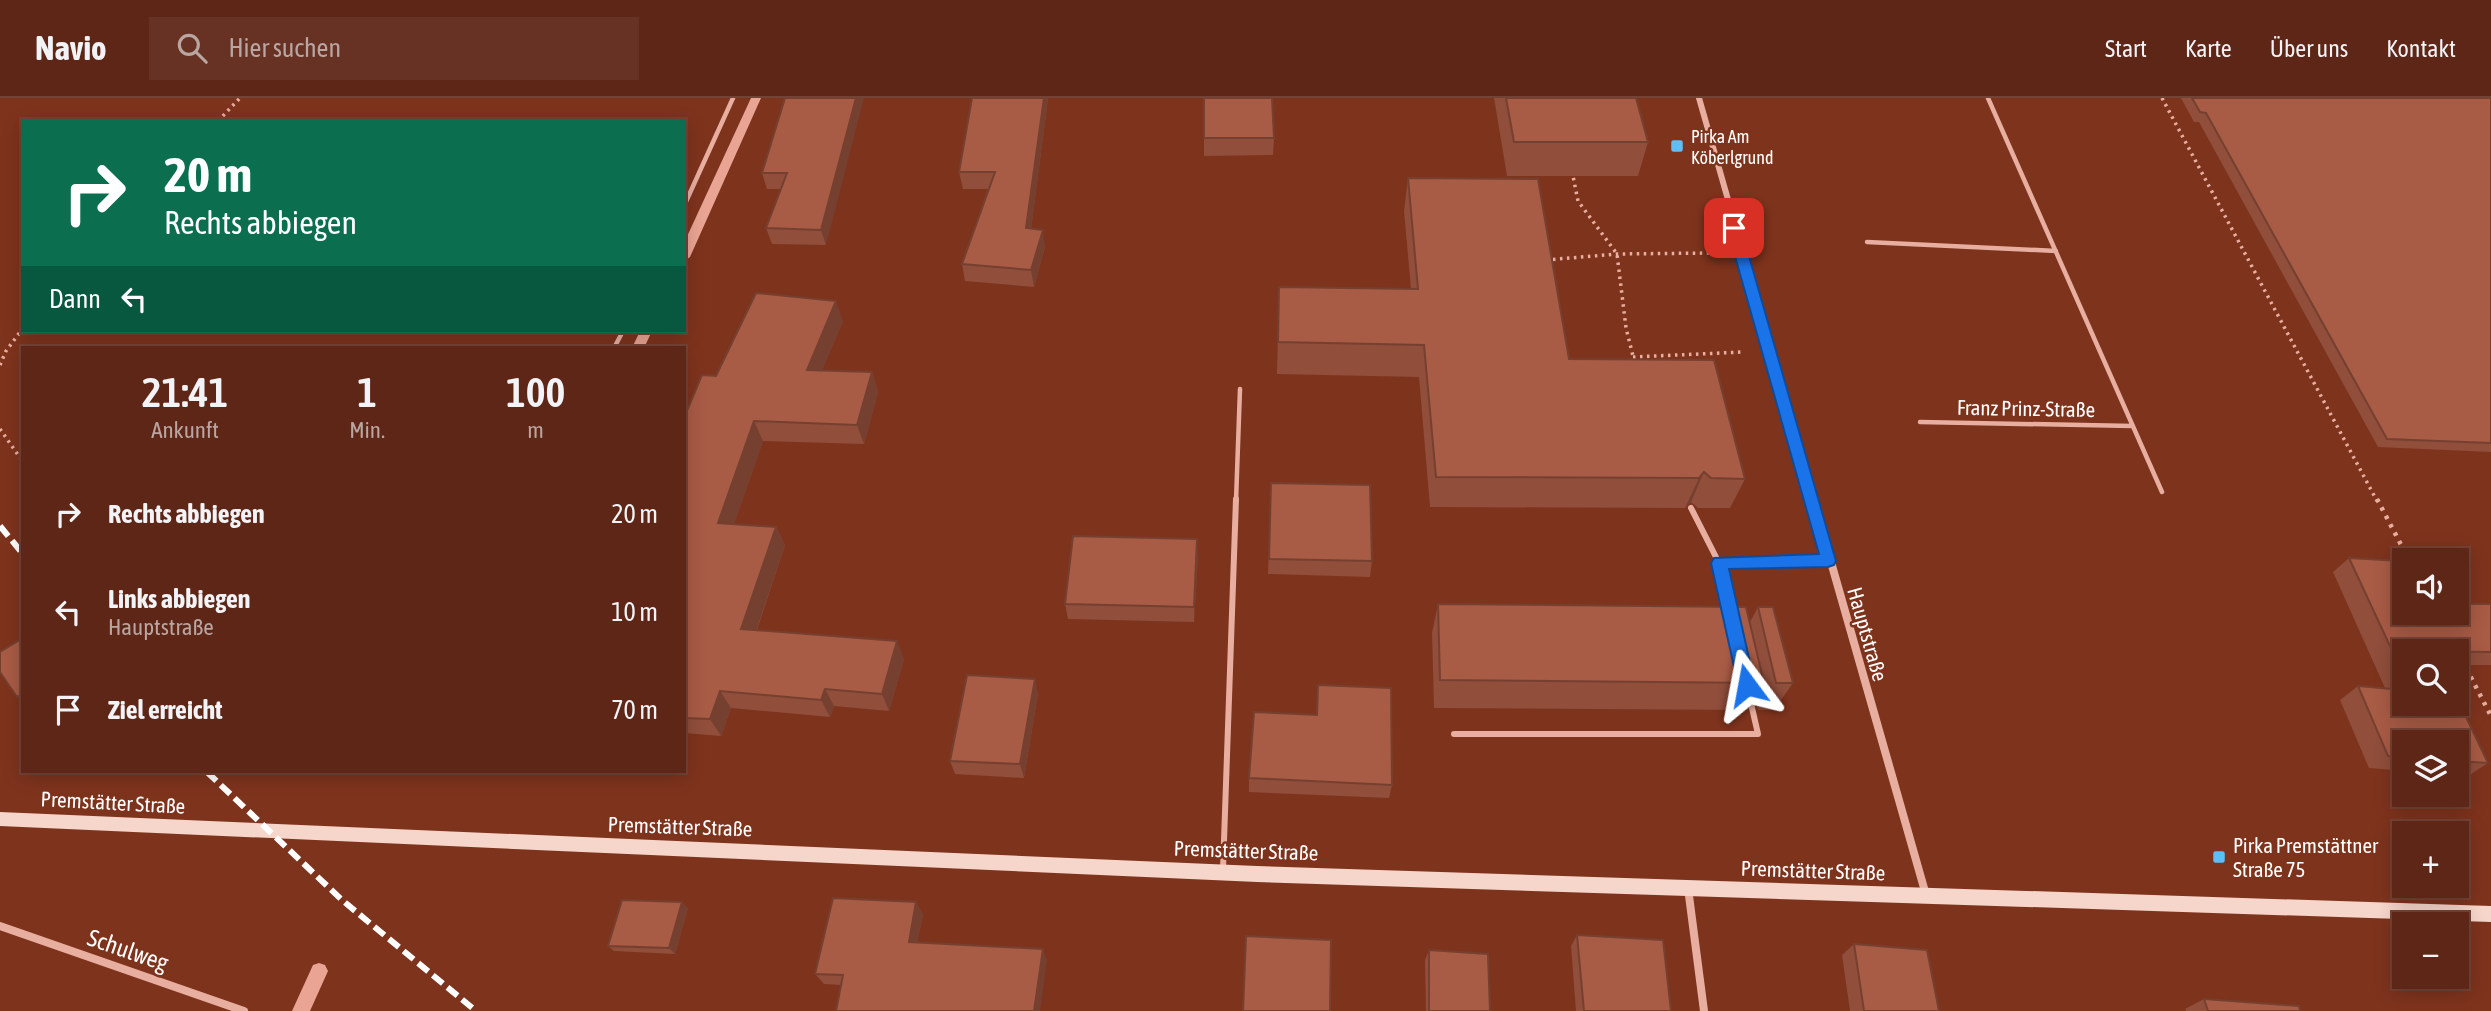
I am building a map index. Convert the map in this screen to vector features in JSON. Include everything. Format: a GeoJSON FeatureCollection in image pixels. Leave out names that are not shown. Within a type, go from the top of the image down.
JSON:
{"type":"FeatureCollection","features":[{"type":"Feature","properties":{"kind":"main road","name":"Premstätter Straße"},"geometry":{"type":"LineString","coordinates":[[0,819],[1223,872],[2491,914]]}},
{"type":"Feature","properties":{"kind":"street","name":"Hauptstraße"},"geometry":{"type":"LineString","coordinates":[[1699,98],[1828,561],[1926,897]]}},
{"type":"Feature","properties":{"kind":"street"},"geometry":{"type":"LineString","coordinates":[[1688,888],[1704,1011]]}},
{"type":"Feature","properties":{"kind":"street","name":"Schulweg"},"geometry":{"type":"LineString","coordinates":[[0,926],[244,1011]]}},
{"type":"Feature","properties":{"kind":"lane"},"geometry":{"type":"LineString","coordinates":[[686,202],[733,98]]}},
{"type":"Feature","properties":{"kind":"lane","name":"Franz Prinz-Straße"},"geometry":{"type":"LineString","coordinates":[[1988,98],[2162,492]]}},
{"type":"Feature","properties":{"kind":"lane"},"geometry":{"type":"LineString","coordinates":[[1867,242],[2056,251]]}},
{"type":"Feature","properties":{"kind":"lane"},"geometry":{"type":"LineString","coordinates":[[1223,872],[1240,389]]}},
{"type":"Feature","properties":{"kind":"lane","name":"Franz Prinz-Straße"},"geometry":{"type":"LineString","coordinates":[[1920,422],[2133,426]]}},
{"type":"Feature","properties":{"kind":"lane"},"geometry":{"type":"LineString","coordinates":[[1691,508],[1719,563],[1731,616]]}},
{"type":"Feature","properties":{"kind":"lane"},"geometry":{"type":"LineString","coordinates":[[1719,563],[1828,561]]}},
{"type":"Feature","properties":{"kind":"lane"},"geometry":{"type":"LineString","coordinates":[[1454,734],[1758,734],[1749,695]]}},
{"type":"Feature","properties":{"kind":"path"},"geometry":{"type":"LineString","coordinates":[[220,119],[240,98]]}},
{"type":"Feature","properties":{"kind":"path"},"geometry":{"type":"LineString","coordinates":[[2162,98],[2403,548]]}},
{"type":"Feature","properties":{"kind":"path"},"geometry":{"type":"LineString","coordinates":[[1571,162],[1578,201],[1617,254],[1626,328],[1636,368]]}},
{"type":"Feature","properties":{"kind":"path"},"geometry":{"type":"LineString","coordinates":[[1539,261],[1617,254],[1741,253]]}},
{"type":"Feature","properties":{"kind":"path"},"geometry":{"type":"LineString","coordinates":[[0,365],[6,351],[21,331]]}},
{"type":"Feature","properties":{"kind":"path"},"geometry":{"type":"LineString","coordinates":[[1633,357],[1769,351]]}},
{"type":"Feature","properties":{"kind":"path"},"geometry":{"type":"LineString","coordinates":[[0,429],[21,459]]}},
{"type":"Feature","properties":{"kind":"path"},"geometry":{"type":"LineString","coordinates":[[2469,674],[2491,716]]}},
{"type":"Feature","properties":{"kind":"building"},"geometry":{"type":"Polygon","coordinates":[[[785,98],[856,98],[821,230],[766,228],[787,173],[762,173],[785,98]]]}},
{"type":"Feature","properties":{"kind":"building"},"geometry":{"type":"Polygon","coordinates":[[[972,98],[1044,98],[1026,228],[1043,230],[1031,270],[962,264],[995,172],[959,172],[972,98]]]}},
{"type":"Feature","properties":{"kind":"building"},"geometry":{"type":"Polygon","coordinates":[[[1204,98],[1272,98],[1274,138],[1204,138],[1204,98]]]}},
{"type":"Feature","properties":{"kind":"building"},"geometry":{"type":"Polygon","coordinates":[[[1506,98],[1636,98],[1648,142],[1514,142],[1506,98]]]}},
{"type":"Feature","properties":{"kind":"building"},"geometry":{"type":"Polygon","coordinates":[[[2192,98],[2491,98],[2491,443],[2387,439],[2206,113],[2200,112],[2192,98]]]}},
{"type":"Feature","properties":{"kind":"building"},"geometry":{"type":"Polygon","coordinates":[[[1408,178],[1538,179],[1569,359],[1714,360],[1745,479],[1711,478],[1704,472],[1699,478],[1436,477],[1424,345],[1278,342],[1279,287],[1418,289],[1408,178]]]}},
{"type":"Feature","properties":{"kind":"building"},"geometry":{"type":"Polygon","coordinates":[[[756,293],[836,301],[807,370],[872,372],[857,425],[754,421],[718,523],[776,527],[741,629],[897,641],[882,694],[825,689],[821,700],[720,691],[710,719],[686,718],[686,413],[702,375],[716,376],[756,293]]]}},
{"type":"Feature","properties":{"kind":"building"},"geometry":{"type":"Polygon","coordinates":[[[1271,483],[1370,485],[1372,561],[1269,559],[1271,483]]]}},
{"type":"Feature","properties":{"kind":"building"},"geometry":{"type":"Polygon","coordinates":[[[1073,536],[1197,539],[1194,607],[1065,604],[1073,536]]]}},
{"type":"Feature","properties":{"kind":"building"},"geometry":{"type":"Polygon","coordinates":[[[2349,558],[2392,560],[2392,625],[2469,625],[2469,604],[2491,604],[2491,652],[2469,652],[2469,639],[2392,639],[2392,650],[2349,558]]]}},
{"type":"Feature","properties":{"kind":"building"},"geometry":{"type":"Polygon","coordinates":[[[1438,604],[1746,607],[1764,683],[1440,680],[1438,604]]]}},
{"type":"Feature","properties":{"kind":"building"},"geometry":{"type":"Polygon","coordinates":[[[1758,607],[1773,607],[1793,683],[1776,683],[1758,607]]]}},
{"type":"Feature","properties":{"kind":"building"},"geometry":{"type":"Polygon","coordinates":[[[21,639],[21,695],[17,697],[0,672],[0,652],[21,639]]]}},
{"type":"Feature","properties":{"kind":"building"},"geometry":{"type":"Polygon","coordinates":[[[967,675],[1035,679],[1020,764],[950,761],[967,675]]]}},
{"type":"Feature","properties":{"kind":"building"},"geometry":{"type":"Polygon","coordinates":[[[1318,685],[1391,688],[1392,785],[1249,778],[1254,712],[1317,715],[1318,685]]]}},
{"type":"Feature","properties":{"kind":"building"},"geometry":{"type":"Polygon","coordinates":[[[2358,686],[2392,689],[2392,716],[2466,716],[2488,763],[2469,762],[2469,730],[2392,730],[2392,756],[2388,756],[2358,686]]]}},
{"type":"Feature","properties":{"kind":"building"},"geometry":{"type":"Polygon","coordinates":[[[833,898],[916,902],[909,942],[1043,949],[1034,1011],[836,1011],[843,975],[815,974],[833,898]]]}},
{"type":"Feature","properties":{"kind":"building"},"geometry":{"type":"Polygon","coordinates":[[[622,900],[682,902],[669,948],[608,946],[622,900]]]}},
{"type":"Feature","properties":{"kind":"building"},"geometry":{"type":"Polygon","coordinates":[[[1577,935],[1663,940],[1671,1011],[1584,1011],[1577,935]]]}},
{"type":"Feature","properties":{"kind":"building"},"geometry":{"type":"Polygon","coordinates":[[[1246,936],[1331,940],[1330,1011],[1243,1011],[1246,936]]]}},
{"type":"Feature","properties":{"kind":"building"},"geometry":{"type":"Polygon","coordinates":[[[1854,944],[1927,950],[1939,1011],[1864,1011],[1854,944]]]}},
{"type":"Feature","properties":{"kind":"building"},"geometry":{"type":"Polygon","coordinates":[[[1429,950],[1488,954],[1490,1011],[1429,1011],[1429,950]]]}},
{"type":"Feature","properties":{"kind":"building"},"geometry":{"type":"Polygon","coordinates":[[[2204,999],[2299,1006],[2300,1011],[2208,1011],[2204,999]]]}},
{"type":"Feature","properties":{"kind":"waterway"},"geometry":{"type":"LineString","coordinates":[[686,253],[756,98]]}},
{"type":"Feature","properties":{"kind":"waterway"},"geometry":{"type":"LineString","coordinates":[[639,346],[645,333]]}},
{"type":"Feature","properties":{"kind":"waterway"},"geometry":{"type":"LineString","coordinates":[[301,1011],[319,971]]}},
{"type":"Feature","properties":{"kind":"railway"},"geometry":{"type":"LineString","coordinates":[[0,526],[21,552]]}},
{"type":"Feature","properties":{"kind":"railway"},"geometry":{"type":"LineString","coordinates":[[208,773],[342,900],[476,1011]]}},
{"type":"Feature","properties":{"kind":"place","name":"Pirka Am Köberlgrund"},"geometry":{"type":"Point","coordinates":[1677,146]}},
{"type":"Feature","properties":{"kind":"place","name":"Pirka Premstättner Straße 75"},"geometry":{"type":"Point","coordinates":[2219,857]}},
{"type":"Feature","properties":{"kind":"route"},"geometry":{"type":"LineString","coordinates":[[1734,228],[1828,561],[1719,563],[1747,685]]}}]}
